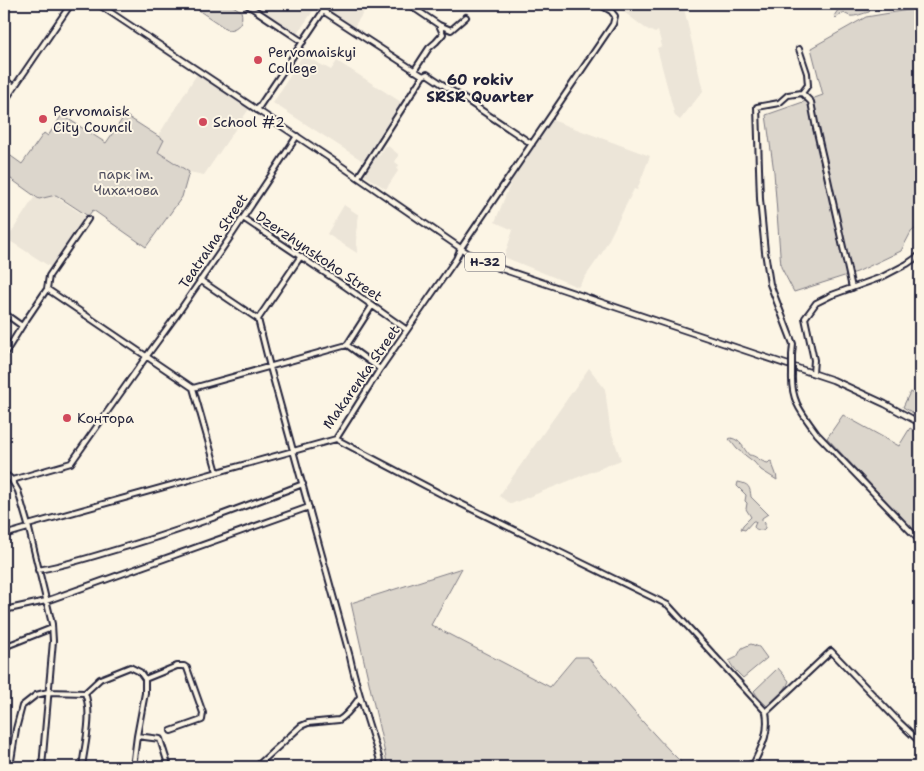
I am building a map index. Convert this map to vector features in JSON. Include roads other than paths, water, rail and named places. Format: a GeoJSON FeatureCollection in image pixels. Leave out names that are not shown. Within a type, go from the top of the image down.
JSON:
{"type":"FeatureCollection","features":[{"type":"Feature","properties":{"kind":"main road","name":"Н-32"},"geometry":{"type":"LineString","coordinates":[[98,4],[358,177],[472,256],[498,268],[834,380],[886,404],[920,423]]}},
{"type":"Feature","properties":{"kind":"street"},"geometry":{"type":"LineString","coordinates":[[4,100],[71,4]]}},
{"type":"Feature","properties":{"kind":"street"},"geometry":{"type":"LineString","coordinates":[[246,4],[303,42]]}},
{"type":"Feature","properties":{"kind":"street"},"geometry":{"type":"LineString","coordinates":[[257,110],[328,4]]}},
{"type":"Feature","properties":{"kind":"street"},"geometry":{"type":"LineString","coordinates":[[408,4],[439,25],[451,30],[466,17]]}},
{"type":"Feature","properties":{"kind":"street","name":"Makarenka Street"},"geometry":{"type":"LineString","coordinates":[[4,534],[336,439],[380,369],[613,24],[615,16],[611,11],[599,4]]}},
{"type":"Feature","properties":{"kind":"street"},"geometry":{"type":"LineString","coordinates":[[323,11],[423,76]]}},
{"type":"Feature","properties":{"kind":"street"},"geometry":{"type":"LineString","coordinates":[[414,70],[429,48],[443,34],[439,25]]}},
{"type":"Feature","properties":{"kind":"street"},"geometry":{"type":"LineString","coordinates":[[798,49],[807,73],[808,85],[802,93],[788,95],[779,103],[757,107],[760,199],[765,252],[770,284],[793,344],[792,389],[794,399],[817,434],[920,541]]}},
{"type":"Feature","properties":{"kind":"street"},"geometry":{"type":"LineString","coordinates":[[358,177],[423,76],[427,74],[532,144]]}},
{"type":"Feature","properties":{"kind":"street"},"geometry":{"type":"LineString","coordinates":[[4,79],[14,86]]}},
{"type":"Feature","properties":{"kind":"street"},"geometry":{"type":"LineString","coordinates":[[802,93],[811,102],[852,288]]}},
{"type":"Feature","properties":{"kind":"street","name":"Teatralna Street"},"geometry":{"type":"LineString","coordinates":[[12,480],[72,463],[176,316],[297,136]]}},
{"type":"Feature","properties":{"kind":"street","name":"Dzerzhynskoho Street"},"geometry":{"type":"LineString","coordinates":[[243,218],[407,330]]}},
{"type":"Feature","properties":{"kind":"street"},"geometry":{"type":"LineString","coordinates":[[4,355],[47,289],[49,276],[88,219]]}},
{"type":"Feature","properties":{"kind":"street"},"geometry":{"type":"LineString","coordinates":[[813,373],[814,360],[805,318],[816,303],[832,295],[882,277],[920,255]]}},
{"type":"Feature","properties":{"kind":"street"},"geometry":{"type":"LineString","coordinates":[[258,319],[301,256]]}},
{"type":"Feature","properties":{"kind":"street"},"geometry":{"type":"LineString","coordinates":[[200,280],[258,319],[360,697],[382,767]]}},
{"type":"Feature","properties":{"kind":"street"},"geometry":{"type":"LineString","coordinates":[[47,289],[193,388],[217,472]]}},
{"type":"Feature","properties":{"kind":"street"},"geometry":{"type":"LineString","coordinates":[[193,388],[347,345],[372,306]]}},
{"type":"Feature","properties":{"kind":"street"},"geometry":{"type":"LineString","coordinates":[[4,313],[22,326]]}},
{"type":"Feature","properties":{"kind":"street"},"geometry":{"type":"LineString","coordinates":[[347,345],[380,369]]}},
{"type":"Feature","properties":{"kind":"street"},"geometry":{"type":"LineString","coordinates":[[336,439],[442,496],[668,605],[766,712],[768,723],[766,736],[752,767]]}},
{"type":"Feature","properties":{"kind":"street"},"geometry":{"type":"LineString","coordinates":[[4,473],[12,480],[18,491],[46,601],[54,641],[42,767]]}},
{"type":"Feature","properties":{"kind":"street"},"geometry":{"type":"LineString","coordinates":[[38,570],[55,567],[150,540],[232,512],[303,484]]}},
{"type":"Feature","properties":{"kind":"street"},"geometry":{"type":"LineString","coordinates":[[4,610],[46,601],[309,507]]}},
{"type":"Feature","properties":{"kind":"street"},"geometry":{"type":"LineString","coordinates":[[4,647],[52,628]]}},
{"type":"Feature","properties":{"kind":"street"},"geometry":{"type":"LineString","coordinates":[[766,712],[831,651],[920,742]]}},
{"type":"Feature","properties":{"kind":"street"},"geometry":{"type":"LineString","coordinates":[[145,679],[178,666],[186,668],[203,717],[202,720],[171,731]]}},
{"type":"Feature","properties":{"kind":"street"},"geometry":{"type":"LineString","coordinates":[[4,766],[10,767],[22,706],[36,696],[48,692],[85,693],[100,679],[130,667],[140,672],[145,679],[145,693],[132,767]]}},
{"type":"Feature","properties":{"kind":"street"},"geometry":{"type":"LineString","coordinates":[[82,767],[89,714],[88,699],[85,693]]}},
{"type":"Feature","properties":{"kind":"street"},"geometry":{"type":"LineString","coordinates":[[256,767],[301,726],[308,723],[339,720],[349,712],[360,697]]}},
{"type":"Feature","properties":{"kind":"street"},"geometry":{"type":"LineString","coordinates":[[137,736],[160,739],[167,760],[166,767]]}},
{"type":"Feature","properties":{"kind":"street"},"geometry":{"type":"LineString","coordinates":[[746,767],[755,762]]}},
{"type":"Feature","properties":{"kind":"place","name":"Pervomaiskyi College"},"geometry":{"type":"Point","coordinates":[258,60]}},
{"type":"Feature","properties":{"kind":"place","name":"Pervomaisk City Council"},"geometry":{"type":"Point","coordinates":[43,119]}},
{"type":"Feature","properties":{"kind":"place","name":"School #2"},"geometry":{"type":"Point","coordinates":[203,122]}},
{"type":"Feature","properties":{"kind":"place","name":"Контора"},"geometry":{"type":"Point","coordinates":[67,418]}},
{"type":"Feature","properties":{"kind":"district","name":"60 rokiv SRSR Quarter"},"geometry":{"type":"Point","coordinates":[480,88]}},
{"type":"Feature","properties":{"kind":"park label","name":"парк ім. Чихачова"},"geometry":{"type":"Point","coordinates":[126,182]}}]}
